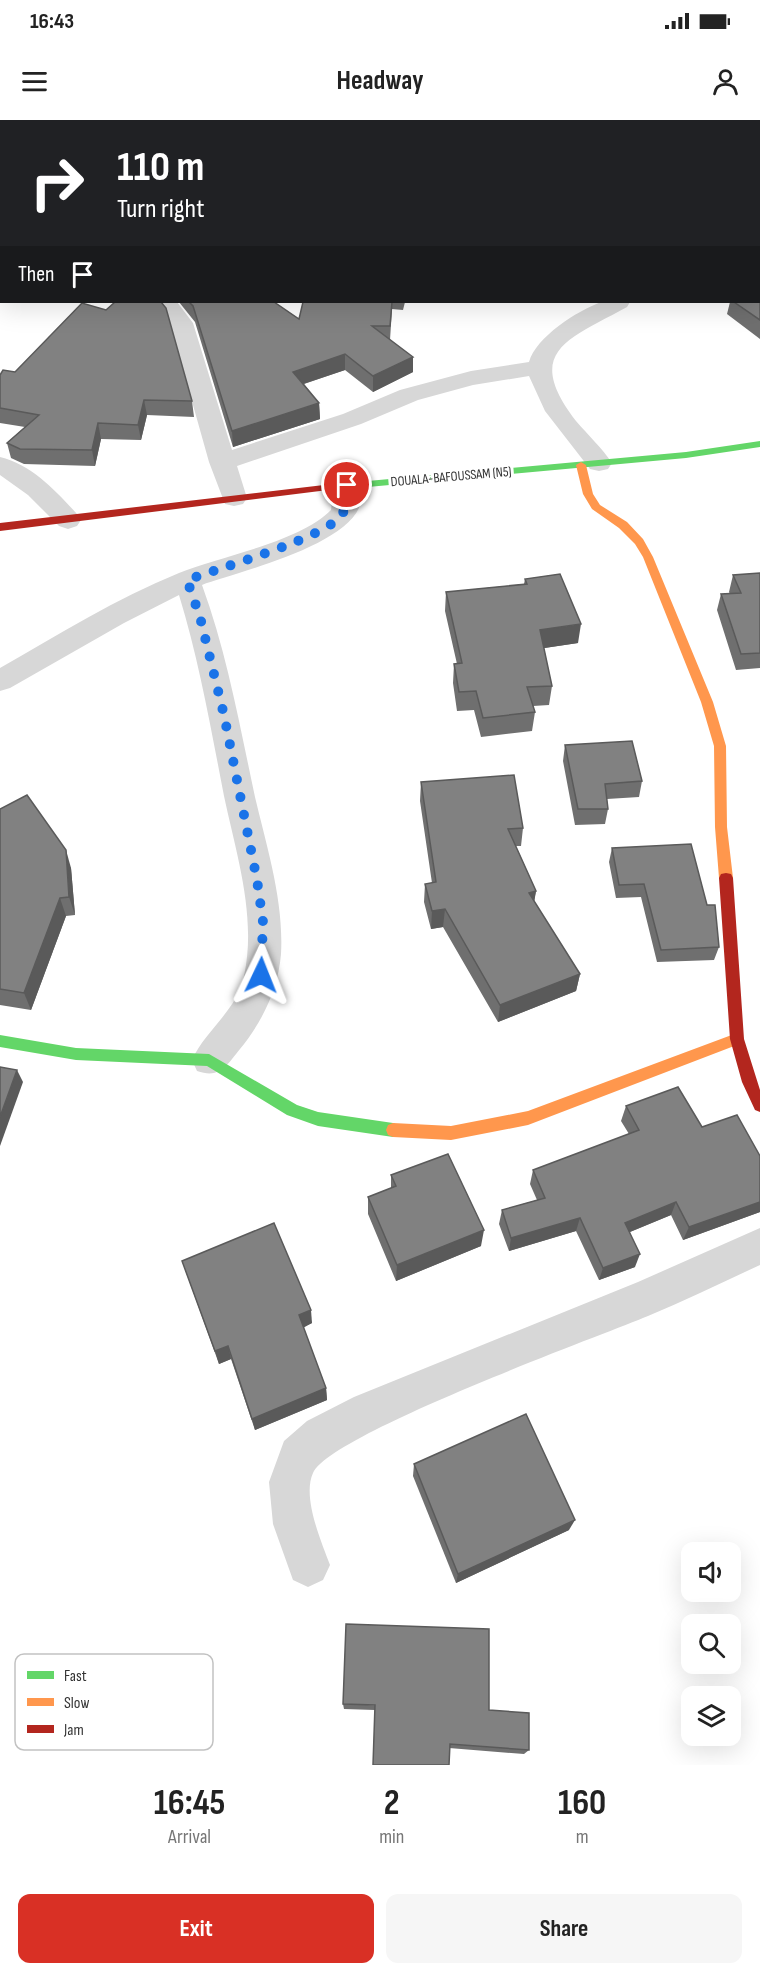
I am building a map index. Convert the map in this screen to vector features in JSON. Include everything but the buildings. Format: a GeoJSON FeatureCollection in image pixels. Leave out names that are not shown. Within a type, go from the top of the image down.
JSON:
{"type":"FeatureCollection","features":[{"type":"Feature","properties":{"kind":"main road","name":"DOUALA-BAFOUSSAM (N5)"},"geometry":{"type":"LineString","coordinates":[[0,527],[347,485],[686,455],[760,444]]}},
{"type":"Feature","properties":{"kind":"main road"},"geometry":{"type":"LineString","coordinates":[[590,464],[588,494],[596,507],[623,525],[639,542],[648,557],[708,702],[720,746],[721,827],[733,951],[737,1040],[749,1082],[760,1105]]}},
{"type":"Feature","properties":{"kind":"main road"},"geometry":{"type":"LineString","coordinates":[[0,1041],[76,1054],[144,1059],[209,1060],[269,1098],[318,1119],[413,1133],[451,1133],[528,1118],[737,1040]]}},
{"type":"Feature","properties":{"kind":"street"},"geometry":{"type":"LineString","coordinates":[[167,303],[181,323],[187,340],[234,498]]}},
{"type":"Feature","properties":{"kind":"street"},"geometry":{"type":"LineString","coordinates":[[590,464],[546,396],[540,367],[543,353],[564,334],[617,303]]}},
{"type":"Feature","properties":{"kind":"street"},"geometry":{"type":"LineString","coordinates":[[222,462],[352,418],[409,395],[471,378],[540,367]]}},
{"type":"Feature","properties":{"kind":"street"},"geometry":{"type":"LineString","coordinates":[[0,465],[18,472],[68,520]]}},
{"type":"Feature","properties":{"kind":"street"},"geometry":{"type":"LineString","coordinates":[[0,681],[111,617],[187,580],[316,533],[338,520],[347,506],[347,485]]}},
{"type":"Feature","properties":{"kind":"street"},"geometry":{"type":"LineString","coordinates":[[187,580],[200,617],[224,715],[257,880],[263,922],[261,975],[252,1005],[236,1030],[209,1060]]}},
{"type":"Feature","properties":{"kind":"street"},"geometry":{"type":"LineString","coordinates":[[308,1565],[291,1516],[289,1478],[300,1456],[321,1438],[349,1419],[527,1343],[617,1310],[760,1246]]}},
{"type":"Feature","properties":{"kind":"traffic: fast"},"geometry":{"type":"LineString","coordinates":[[324,488],[686,455],[760,444]]}},
{"type":"Feature","properties":{"kind":"traffic: fast"},"geometry":{"type":"LineString","coordinates":[[0,1041],[76,1054],[209,1060],[292,1110],[318,1119],[393,1130]]}},
{"type":"Feature","properties":{"kind":"traffic: slow"},"geometry":{"type":"LineString","coordinates":[[581,465],[588,494],[596,507],[623,525],[639,542],[648,557],[707,702],[720,746],[721,827],[726,878]]}},
{"type":"Feature","properties":{"kind":"traffic: slow"},"geometry":{"type":"LineString","coordinates":[[393,1130],[451,1133],[528,1118],[737,1039]]}},
{"type":"Feature","properties":{"kind":"traffic: jam"},"geometry":{"type":"LineString","coordinates":[[0,527],[324,488]]}},
{"type":"Feature","properties":{"kind":"traffic: jam"},"geometry":{"type":"LineString","coordinates":[[726,878],[737,1039],[749,1082],[760,1105]]}},
{"type":"Feature","properties":{"kind":"route"},"geometry":{"type":"LineString","coordinates":[[261,975],[263,922],[250,841],[224,715],[200,617],[187,580],[316,533],[338,520],[347,506],[347,485]]}}]}
